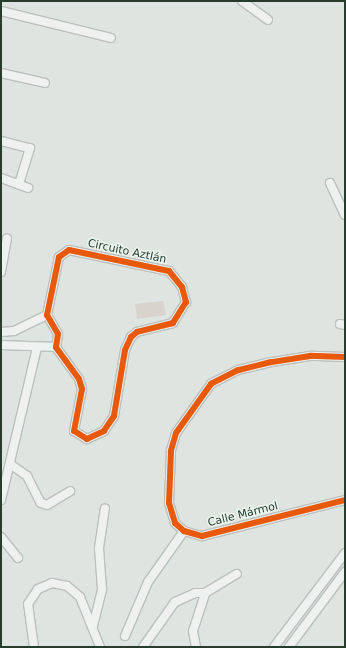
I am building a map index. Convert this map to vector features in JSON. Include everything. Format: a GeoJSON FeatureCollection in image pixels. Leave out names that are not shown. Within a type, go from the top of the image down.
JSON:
{"type":"FeatureCollection","features":[{"type":"Feature","properties":{"kind":"street"},"geometry":{"type":"LineString","coordinates":[[242,1],[268,20]]}},
{"type":"Feature","properties":{"kind":"street"},"geometry":{"type":"LineString","coordinates":[[1,11],[111,38]]}},
{"type":"Feature","properties":{"kind":"street"},"geometry":{"type":"LineString","coordinates":[[1,73],[45,83]]}},
{"type":"Feature","properties":{"kind":"street"},"geometry":{"type":"LineString","coordinates":[[1,142],[30,148],[19,184]]}},
{"type":"Feature","properties":{"kind":"street"},"geometry":{"type":"LineString","coordinates":[[1,178],[28,188]]}},
{"type":"Feature","properties":{"kind":"street"},"geometry":{"type":"LineString","coordinates":[[330,183],[345,215]]}},
{"type":"Feature","properties":{"kind":"street"},"geometry":{"type":"LineString","coordinates":[[1,272],[3,253],[7,239]]}},
{"type":"Feature","properties":{"kind":"street","name":"Circuito Aztlán"},"geometry":{"type":"LineString","coordinates":[[47,315],[59,257],[69,250],[169,271],[182,287],[186,302],[173,323],[137,332],[131,338],[125,350],[114,416],[104,430],[87,439],[74,431],[82,390],[79,379],[56,347]]}},
{"type":"Feature","properties":{"kind":"street"},"geometry":{"type":"LineString","coordinates":[[1,332],[14,330],[47,315],[58,334],[56,347],[37,348],[24,343],[1,345]]}},
{"type":"Feature","properties":{"kind":"street"},"geometry":{"type":"LineString","coordinates":[[1,500],[37,348]]}},
{"type":"Feature","properties":{"kind":"street"},"geometry":{"type":"LineString","coordinates":[[125,636],[148,582],[184,531],[170,515],[171,451],[176,433],[211,384],[238,370],[271,362],[310,356],[345,357]]}},
{"type":"Feature","properties":{"kind":"street"},"geometry":{"type":"LineString","coordinates":[[10,464],[27,476],[41,503],[47,505],[70,491]]}},
{"type":"Feature","properties":{"kind":"street","name":"Calle Mármol"},"geometry":{"type":"LineString","coordinates":[[184,531],[202,536],[345,500]]}},
{"type":"Feature","properties":{"kind":"street"},"geometry":{"type":"LineString","coordinates":[[93,626],[102,589],[99,548],[105,508]]}},
{"type":"Feature","properties":{"kind":"street"},"geometry":{"type":"LineString","coordinates":[[1,537],[18,558]]}},
{"type":"Feature","properties":{"kind":"street"},"geometry":{"type":"LineString","coordinates":[[274,647],[345,553]]}},
{"type":"Feature","properties":{"kind":"street"},"geometry":{"type":"LineString","coordinates":[[288,647],[345,572]]}},
{"type":"Feature","properties":{"kind":"street"},"geometry":{"type":"LineString","coordinates":[[143,647],[168,608],[195,593],[205,593],[237,574]]}},
{"type":"Feature","properties":{"kind":"street"},"geometry":{"type":"LineString","coordinates":[[34,647],[28,604],[45,585],[61,584],[75,591],[93,626],[100,647]]}},
{"type":"Feature","properties":{"kind":"street"},"geometry":{"type":"LineString","coordinates":[[196,647],[194,624],[206,599],[205,593]]}},
{"type":"Feature","properties":{"kind":"shaded area"},"geometry":{"type":"Polygon","coordinates":[[[163,301],[166,315],[137,319],[135,304],[163,301]]]}},
{"type":"Feature","properties":{"kind":"cycle path"},"geometry":{"type":"LineString","coordinates":[[69,250],[169,271],[182,287],[186,302],[173,323],[137,332],[131,337],[125,350],[114,416],[104,431],[87,439],[74,431],[82,389],[79,379],[56,347],[58,334],[47,315],[59,257],[69,250]]}},
{"type":"Feature","properties":{"kind":"cycle path"},"geometry":{"type":"LineString","coordinates":[[345,357],[310,356],[271,362],[238,370],[211,384],[176,433],[171,451],[169,503],[175,523],[184,531],[202,536],[345,500]]}}]}
